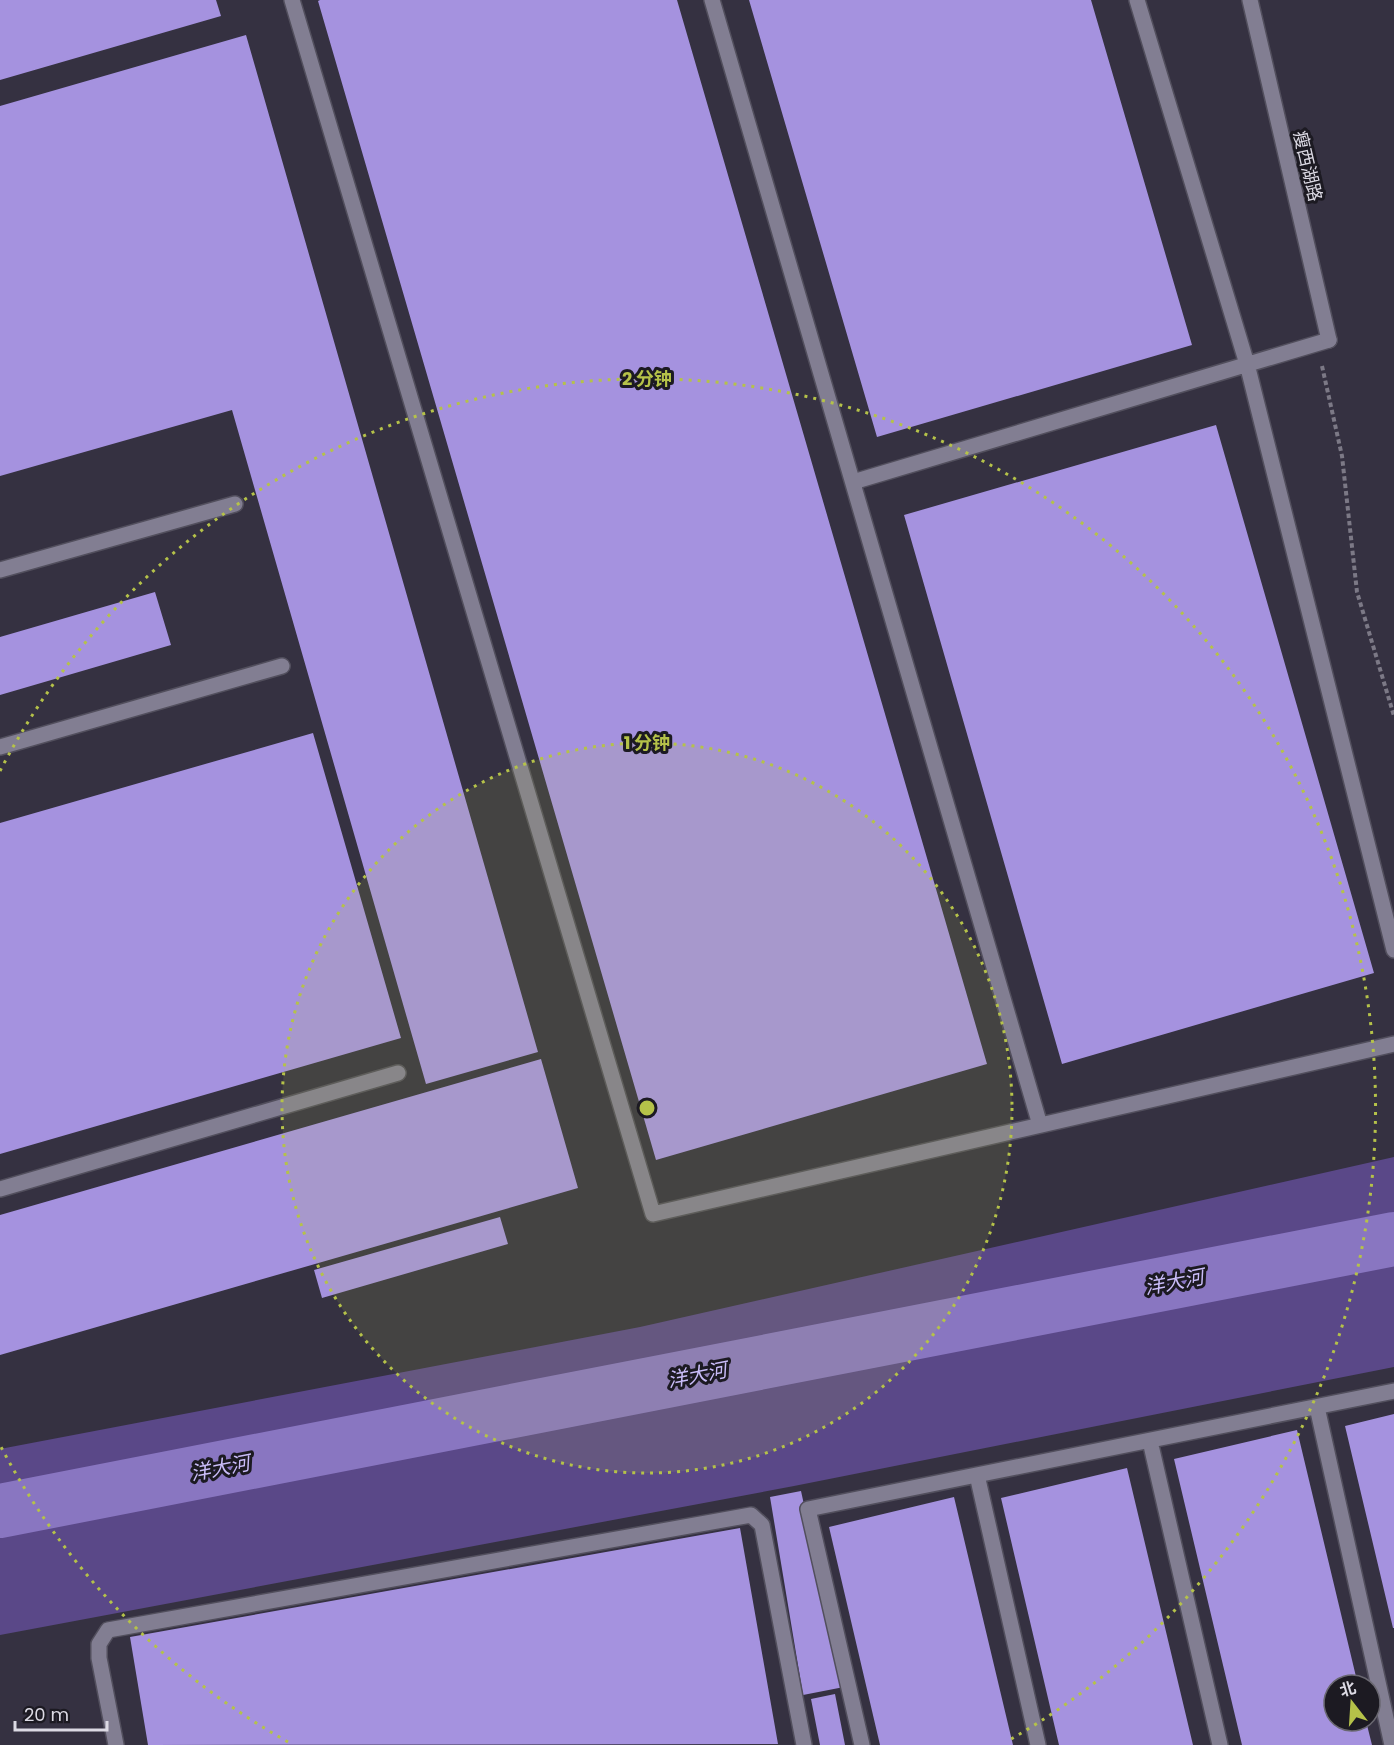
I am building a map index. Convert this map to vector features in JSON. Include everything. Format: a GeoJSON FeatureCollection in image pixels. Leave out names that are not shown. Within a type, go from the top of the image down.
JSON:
{"type":"FeatureCollection","features":[{"type":"Feature","properties":{"kind":"street"},"geometry":{"type":"LineString","coordinates":[[292,0],[652,1214],[1394,1044]]}},
{"type":"Feature","properties":{"kind":"street"},"geometry":{"type":"LineString","coordinates":[[712,0],[1040,1125]]}},
{"type":"Feature","properties":{"kind":"street"},"geometry":{"type":"LineString","coordinates":[[1137,0],[1247,364],[1394,950]]}},
{"type":"Feature","properties":{"kind":"street","name":"瘦西湖路"},"geometry":{"type":"LineString","coordinates":[[1250,0],[1329,340]]}},
{"type":"Feature","properties":{"kind":"street"},"geometry":{"type":"LineString","coordinates":[[853,482],[1329,340]]}},
{"type":"Feature","properties":{"kind":"street"},"geometry":{"type":"LineString","coordinates":[[0,570],[235,504]]}},
{"type":"Feature","properties":{"kind":"street"},"geometry":{"type":"LineString","coordinates":[[0,747],[282,666]]}},
{"type":"Feature","properties":{"kind":"street"},"geometry":{"type":"LineString","coordinates":[[0,1189],[398,1073]]}},
{"type":"Feature","properties":{"kind":"street"},"geometry":{"type":"LineString","coordinates":[[862,1745],[808,1509],[1394,1391]]}},
{"type":"Feature","properties":{"kind":"street"},"geometry":{"type":"LineString","coordinates":[[1317,1407],[1392,1745]]}},
{"type":"Feature","properties":{"kind":"street"},"geometry":{"type":"LineString","coordinates":[[1150,1441],[1220,1745]]}},
{"type":"Feature","properties":{"kind":"street"},"geometry":{"type":"LineString","coordinates":[[977,1475],[1038,1745]]}},
{"type":"Feature","properties":{"kind":"street"},"geometry":{"type":"LineString","coordinates":[[116,1745],[99,1658],[99,1644],[108,1630],[751,1515],[762,1525],[804,1745]]}},
{"type":"Feature","properties":{"kind":"path"},"geometry":{"type":"LineString","coordinates":[[1329,340],[1320,360],[1342,456],[1357,592],[1394,716]]}},
{"type":"Feature","properties":{"kind":"shaded area"},"geometry":{"type":"Polygon","coordinates":[[[1394,1157],[1394,1367],[794,1486],[0,1635],[0,1449],[640,1327],[1394,1157]]]}},
{"type":"Feature","properties":{"kind":"building"},"geometry":{"type":"Polygon","coordinates":[[[0,0],[216,0],[221,16],[0,80],[0,0]]]}},
{"type":"Feature","properties":{"kind":"building"},"geometry":{"type":"Polygon","coordinates":[[[677,0],[987,1064],[656,1160],[318,1],[677,0]]]}},
{"type":"Feature","properties":{"kind":"building"},"geometry":{"type":"Polygon","coordinates":[[[749,0],[1091,0],[1192,345],[877,437],[749,0]]]}},
{"type":"Feature","properties":{"kind":"building"},"geometry":{"type":"Polygon","coordinates":[[[246,35],[538,1052],[426,1084],[232,410],[0,476],[0,106],[246,35]]]}},
{"type":"Feature","properties":{"kind":"building"},"geometry":{"type":"Polygon","coordinates":[[[1216,425],[1374,973],[1062,1064],[904,515],[1216,425]]]}},
{"type":"Feature","properties":{"kind":"building"},"geometry":{"type":"Polygon","coordinates":[[[155,592],[171,645],[0,695],[0,637],[155,592]]]}},
{"type":"Feature","properties":{"kind":"building"},"geometry":{"type":"Polygon","coordinates":[[[313,733],[401,1038],[0,1154],[0,823],[313,733]]]}},
{"type":"Feature","properties":{"kind":"building"},"geometry":{"type":"Polygon","coordinates":[[[541,1059],[578,1188],[0,1355],[0,1215],[541,1059]]]}},
{"type":"Feature","properties":{"kind":"building"},"geometry":{"type":"Polygon","coordinates":[[[500,1217],[508,1244],[322,1298],[314,1270],[500,1217]]]}},
{"type":"Feature","properties":{"kind":"building"},"geometry":{"type":"Polygon","coordinates":[[[1394,1414],[1394,1628],[1393,1628],[1345,1426],[1394,1414]]]}},
{"type":"Feature","properties":{"kind":"building"},"geometry":{"type":"Polygon","coordinates":[[[1297,1430],[1355,1673],[1322,1673],[1322,1733],[1369,1733],[1372,1745],[1242,1745],[1174,1459],[1297,1430]]]}},
{"type":"Feature","properties":{"kind":"building"},"geometry":{"type":"Polygon","coordinates":[[[1127,1468],[1193,1745],[1059,1745],[1001,1498],[1127,1468]]]}},
{"type":"Feature","properties":{"kind":"building"},"geometry":{"type":"Polygon","coordinates":[[[801,1491],[844,1687],[803,1695],[770,1497],[801,1491]]]}},
{"type":"Feature","properties":{"kind":"building"},"geometry":{"type":"Polygon","coordinates":[[[954,1497],[1013,1745],[880,1745],[829,1527],[954,1497]]]}},
{"type":"Feature","properties":{"kind":"building"},"geometry":{"type":"Polygon","coordinates":[[[740,1528],[778,1744],[148,1745],[130,1637],[740,1528]]]}},
{"type":"Feature","properties":{"kind":"building"},"geometry":{"type":"Polygon","coordinates":[[[835,1694],[845,1745],[820,1745],[811,1699],[835,1694]]]}},
{"type":"Feature","properties":{"kind":"waterway","name":"洋大河"},"geometry":{"type":"LineString","coordinates":[[0,1511],[1394,1239]]}}]}
